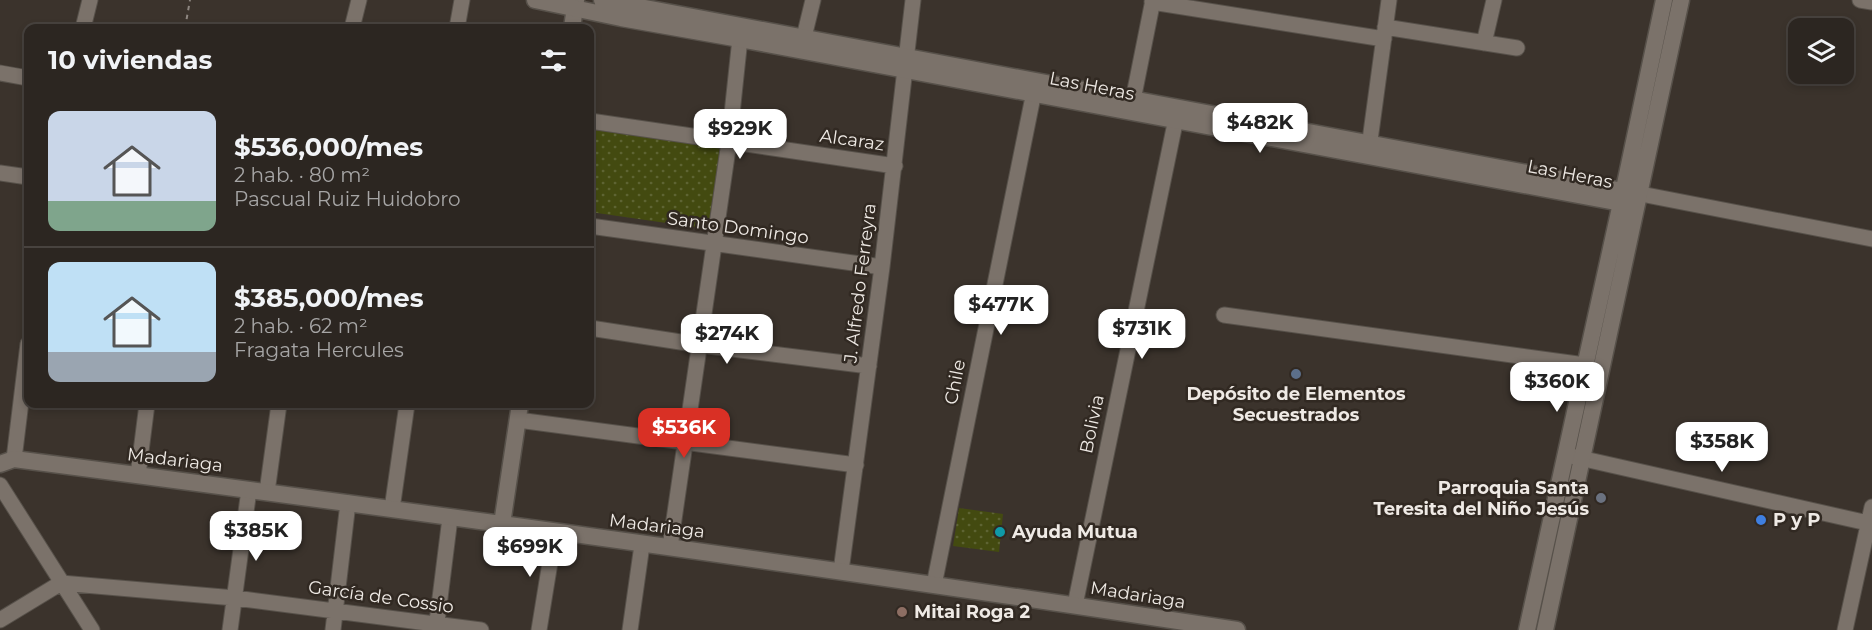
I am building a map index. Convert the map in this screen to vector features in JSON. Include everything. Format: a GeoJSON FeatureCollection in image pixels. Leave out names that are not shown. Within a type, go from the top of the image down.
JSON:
{"type":"FeatureCollection","features":[{"type":"Feature","properties":{"kind":"main road","name":"Las Heras"},"geometry":{"type":"LineString","coordinates":[[536,0],[575,5],[613,5],[906,64],[1622,197],[1641,194]]}},
{"type":"Feature","properties":{"kind":"main road"},"geometry":{"type":"LineString","coordinates":[[1527,630],[1664,0]]}},
{"type":"Feature","properties":{"kind":"main road"},"geometry":{"type":"LineString","coordinates":[[1545,630],[1641,194],[1681,0]]}},
{"type":"Feature","properties":{"kind":"main road"},"geometry":{"type":"LineString","coordinates":[[573,24],[575,5]]}},
{"type":"Feature","properties":{"kind":"main road","name":"Las Heras"},"geometry":{"type":"LineString","coordinates":[[741,32],[804,37],[906,64]]}},
{"type":"Feature","properties":{"kind":"main road"},"geometry":{"type":"LineString","coordinates":[[502,524],[519,412]]}},
{"type":"Feature","properties":{"kind":"main road","name":"Madariaga"},"geometry":{"type":"LineString","coordinates":[[7,461],[138,475],[670,547],[1237,630]]}},
{"type":"Feature","properties":{"kind":"street"},"geometry":{"type":"LineString","coordinates":[[84,24],[90,0]]}},
{"type":"Feature","properties":{"kind":"street"},"geometry":{"type":"LineString","coordinates":[[353,24],[359,0]]}},
{"type":"Feature","properties":{"kind":"street"},"geometry":{"type":"LineString","coordinates":[[458,24],[462,0]]}},
{"type":"Feature","properties":{"kind":"street"},"geometry":{"type":"LineString","coordinates":[[804,37],[813,0]]}},
{"type":"Feature","properties":{"kind":"street","name":"J. Alfredo Ferreyra"},"geometry":{"type":"LineString","coordinates":[[841,571],[895,166],[914,0]]}},
{"type":"Feature","properties":{"kind":"street"},"geometry":{"type":"LineString","coordinates":[[1369,149],[1389,0]]}},
{"type":"Feature","properties":{"kind":"street"},"geometry":{"type":"LineString","coordinates":[[1484,43],[1494,0]]}},
{"type":"Feature","properties":{"kind":"street"},"geometry":{"type":"LineString","coordinates":[[1860,0],[1872,2]]}},
{"type":"Feature","properties":{"kind":"street"},"geometry":{"type":"LineString","coordinates":[[1131,106],[1153,1],[1384,33],[1517,48]]}},
{"type":"Feature","properties":{"kind":"street"},"geometry":{"type":"LineString","coordinates":[[670,547],[729,142],[741,32]]}},
{"type":"Feature","properties":{"kind":"street"},"geometry":{"type":"LineString","coordinates":[[0,73],[24,77]]}},
{"type":"Feature","properties":{"kind":"street","name":"Chile"},"geometry":{"type":"LineString","coordinates":[[934,585],[1035,88]]}},
{"type":"Feature","properties":{"kind":"street","name":"Bolivia"},"geometry":{"type":"LineString","coordinates":[[1074,605],[1177,115]]}},
{"type":"Feature","properties":{"kind":"street","name":"Alcaraz"},"geometry":{"type":"LineString","coordinates":[[594,122],[895,166]]}},
{"type":"Feature","properties":{"kind":"street"},"geometry":{"type":"LineString","coordinates":[[0,173],[24,176]]}},
{"type":"Feature","properties":{"kind":"street"},"geometry":{"type":"LineString","coordinates":[[1641,194],[1872,238]]}},
{"type":"Feature","properties":{"kind":"street","name":"Santo Domingo"},"geometry":{"type":"LineString","coordinates":[[594,227],[882,267]]}},
{"type":"Feature","properties":{"kind":"street"},"geometry":{"type":"LineString","coordinates":[[1224,315],[1584,365]]}},
{"type":"Feature","properties":{"kind":"street"},"geometry":{"type":"LineString","coordinates":[[594,329],[700,345],[869,366]]}},
{"type":"Feature","properties":{"kind":"street"},"geometry":{"type":"LineString","coordinates":[[7,461],[24,366]]}},
{"type":"Feature","properties":{"kind":"street"},"geometry":{"type":"LineString","coordinates":[[138,475],[146,408]]}},
{"type":"Feature","properties":{"kind":"street"},"geometry":{"type":"LineString","coordinates":[[267,492],[278,408]]}},
{"type":"Feature","properties":{"kind":"street"},"geometry":{"type":"LineString","coordinates":[[392,509],[406,408]]}},
{"type":"Feature","properties":{"kind":"street"},"geometry":{"type":"LineString","coordinates":[[519,412],[686,443],[856,465]]}},
{"type":"Feature","properties":{"kind":"street"},"geometry":{"type":"LineString","coordinates":[[1565,455],[1870,524]]}},
{"type":"Feature","properties":{"kind":"street"},"geometry":{"type":"LineString","coordinates":[[0,485],[92,630]]}},
{"type":"Feature","properties":{"kind":"street"},"geometry":{"type":"LineString","coordinates":[[230,630],[249,490]]}},
{"type":"Feature","properties":{"kind":"street"},"geometry":{"type":"LineString","coordinates":[[333,630],[348,503]]}},
{"type":"Feature","properties":{"kind":"street"},"geometry":{"type":"LineString","coordinates":[[1845,630],[1872,507]]}},
{"type":"Feature","properties":{"kind":"street"},"geometry":{"type":"LineString","coordinates":[[436,627],[450,518]]}},
{"type":"Feature","properties":{"kind":"street"},"geometry":{"type":"LineString","coordinates":[[539,630],[555,532]]}},
{"type":"Feature","properties":{"kind":"street"},"geometry":{"type":"LineString","coordinates":[[630,630],[642,544]]}},
{"type":"Feature","properties":{"kind":"street"},"geometry":{"type":"LineString","coordinates":[[0,620],[61,583]]}},
{"type":"Feature","properties":{"kind":"street","name":"García de Cossio"},"geometry":{"type":"LineString","coordinates":[[61,583],[235,598],[336,610],[436,627],[481,630]]}},
{"type":"Feature","properties":{"kind":"path"},"geometry":{"type":"LineString","coordinates":[[186,24],[190,0]]}},
{"type":"Feature","properties":{"kind":"green space"},"geometry":{"type":"Polygon","coordinates":[[[594,127],[723,146],[708,229],[594,213],[594,127]]]}},
{"type":"Feature","properties":{"kind":"green space"},"geometry":{"type":"Polygon","coordinates":[[[959,508],[1003,514],[999,552],[953,546],[959,508]]]}},
{"type":"Feature","properties":{"kind":"place","name":"Depósito de Elementos Secuestrados"},"geometry":{"type":"Point","coordinates":[1296,374]}},
{"type":"Feature","properties":{"kind":"place","name":"Parroquia Santa Teresita del Niño Jesús"},"geometry":{"type":"Point","coordinates":[1601,498]}},
{"type":"Feature","properties":{"kind":"place","name":"P y P"},"geometry":{"type":"Point","coordinates":[1761,520]}},
{"type":"Feature","properties":{"kind":"place","name":"Ayuda Mutua"},"geometry":{"type":"Point","coordinates":[1000,532]}},
{"type":"Feature","properties":{"kind":"place","name":"Mitai Roga 2"},"geometry":{"type":"Point","coordinates":[902,612]}}]}
